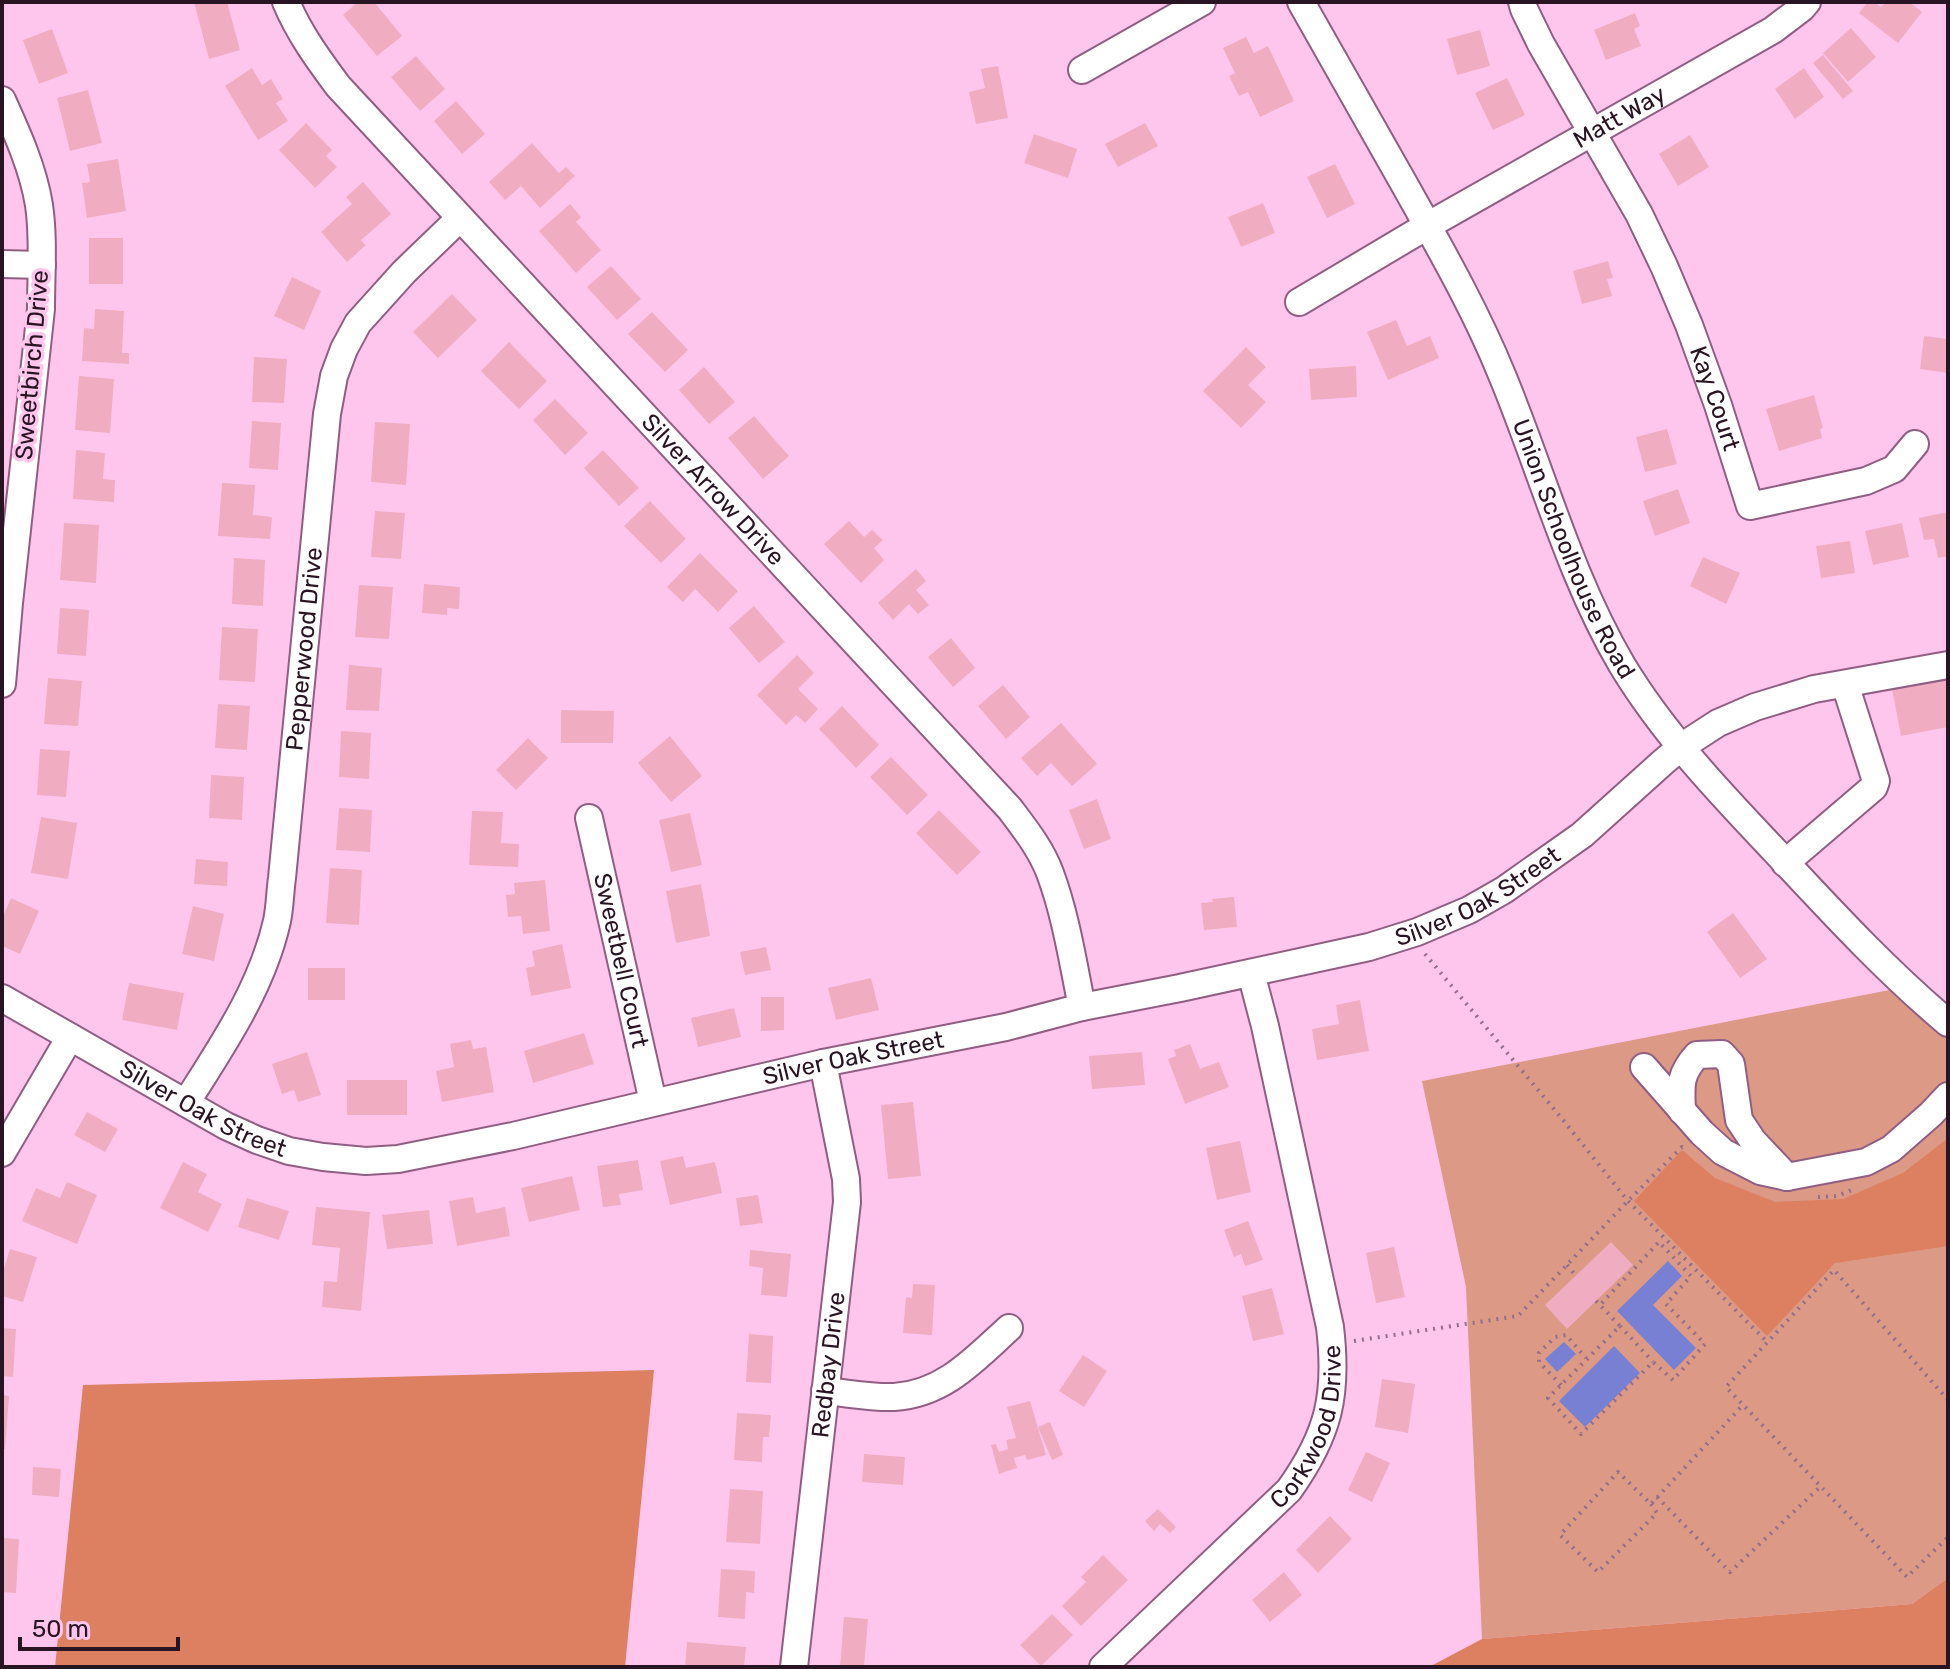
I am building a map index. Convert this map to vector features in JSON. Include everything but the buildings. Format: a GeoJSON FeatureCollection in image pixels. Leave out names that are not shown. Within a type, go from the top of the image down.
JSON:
{"type":"FeatureCollection","features":[{"type":"Feature","properties":{"kind":"street","name":"Silver Arrow Drive"},"geometry":{"type":"LineString","coordinates":[[286,2],[312,52],[338,86],[1010,809],[1035,843],[1049,871],[1062,912],[1082,1007]]}},
{"type":"Feature","properties":{"kind":"street"},"geometry":{"type":"LineString","coordinates":[[1082,70],[1202,2]]}},
{"type":"Feature","properties":{"kind":"street","name":"Union Schoolhouse Road"},"geometry":{"type":"LineString","coordinates":[[1301,2],[1470,305],[1502,375],[1579,577],[1623,666],[1681,747],[1713,785],[1871,953],[1948,1023]]}},
{"type":"Feature","properties":{"kind":"street"},"geometry":{"type":"LineString","coordinates":[[1522,2],[1541,44],[1591,133]]}},
{"type":"Feature","properties":{"kind":"street","name":"Matt Way"},"geometry":{"type":"LineString","coordinates":[[1299,302],[1773,30],[1807,2]]}},
{"type":"Feature","properties":{"kind":"street","name":"Sweetbirch Drive"},"geometry":{"type":"LineString","coordinates":[[2,100],[31,169],[39,205],[42,265],[41,309],[5,603],[2,684]]}},
{"type":"Feature","properties":{"kind":"street","name":"Kay Court"},"geometry":{"type":"LineString","coordinates":[[1591,133],[1639,214],[1664,266],[1703,365],[1750,506],[1866,481],[1894,469],[1915,444]]}},
{"type":"Feature","properties":{"kind":"street","name":"Pepperwood Drive"},"geometry":{"type":"LineString","coordinates":[[186,1103],[252,991],[277,921],[327,414],[334,376],[358,323],[404,272],[460,218]]}},
{"type":"Feature","properties":{"kind":"street"},"geometry":{"type":"LineString","coordinates":[[2,264],[42,265]]}},
{"type":"Feature","properties":{"kind":"street","name":"Silver Oak Street"},"geometry":{"type":"LineString","coordinates":[[2,998],[226,1126],[257,1140],[300,1153],[366,1161],[429,1154],[823,1063],[1006,1027],[1082,1007],[1369,947],[1417,932],[1469,910],[1504,890],[1582,835],[1681,747],[1718,723],[1755,707],[1814,689],[1948,665]]}},
{"type":"Feature","properties":{"kind":"street"},"geometry":{"type":"LineString","coordinates":[[1785,863],[1874,787],[1876,781],[1845,684]]}},
{"type":"Feature","properties":{"kind":"street","name":"Sweetbell Court"},"geometry":{"type":"LineString","coordinates":[[589,818],[653,1102]]}},
{"type":"Feature","properties":{"kind":"street","name":"Corkwood Drive"},"geometry":{"type":"LineString","coordinates":[[1103,1667],[1289,1490],[1318,1442],[1328,1415],[1333,1387],[1330,1327],[1251,973]]}},
{"type":"Feature","properties":{"kind":"street"},"geometry":{"type":"LineString","coordinates":[[2,1153],[70,1037]]}},
{"type":"Feature","properties":{"kind":"street"},"geometry":{"type":"LineString","coordinates":[[1682,1111],[1681,1084],[1686,1067],[1697,1055],[1722,1054],[1731,1064],[1739,1120],[1753,1141],[1787,1177]]}},
{"type":"Feature","properties":{"kind":"street","name":"Redbay Drive"},"geometry":{"type":"LineString","coordinates":[[794,1667],[847,1202],[846,1179],[823,1063]]}},
{"type":"Feature","properties":{"kind":"street"},"geometry":{"type":"LineString","coordinates":[[1644,1067],[1702,1133],[1723,1152],[1760,1171],[1787,1177],[1866,1162],[1891,1149],[1948,1096]]}},
{"type":"Feature","properties":{"kind":"street"},"geometry":{"type":"LineString","coordinates":[[825,1391],[891,1397],[914,1394],[942,1384],[962,1371],[1009,1328]]}},
{"type":"Feature","properties":{"kind":"path"},"geometry":{"type":"LineString","coordinates":[[1423,952],[1628,1201],[1768,1343]]}},
{"type":"Feature","properties":{"kind":"path"},"geometry":{"type":"LineString","coordinates":[[1332,1344],[1518,1316],[1628,1201]]}},
{"type":"Feature","properties":{"kind":"path"},"geometry":{"type":"LineString","coordinates":[[1659,1242],[1691,1276],[1666,1304],[1705,1344],[1673,1380],[1620,1326],[1598,1303],[1659,1242]]}},
{"type":"Feature","properties":{"kind":"path"},"geometry":{"type":"LineString","coordinates":[[1567,1265],[1576,1276]]}},
{"type":"Feature","properties":{"kind":"path"},"geometry":{"type":"LineString","coordinates":[[1948,1400],[1834,1270],[1726,1387],[1907,1577],[1948,1537]]}},
{"type":"Feature","properties":{"kind":"path"},"geometry":{"type":"LineString","coordinates":[[1620,1326],[1548,1398],[1581,1434],[1653,1362]]}},
{"type":"Feature","properties":{"kind":"path"},"geometry":{"type":"LineString","coordinates":[[1561,1385],[1539,1362],[1539,1353],[1555,1337],[1566,1335],[1587,1359]]}},
{"type":"Feature","properties":{"kind":"path"},"geometry":{"type":"LineString","coordinates":[[1651,1504],[1743,1405]]}},
{"type":"Feature","properties":{"kind":"path"},"geometry":{"type":"LineString","coordinates":[[1618,1472],[1651,1504],[1657,1513],[1598,1572],[1560,1535],[1618,1472]]}},
{"type":"Feature","properties":{"kind":"path"},"geometry":{"type":"LineString","coordinates":[[1657,1497],[1730,1572],[1821,1486]]}},
{"type":"Feature","properties":{"kind":"shaded area"},"geometry":{"type":"Polygon","coordinates":[[[1905,987],[1948,1023],[1948,1578],[1912,1604],[1482,1639],[1466,1287],[1422,1081],[1905,987]]]}},
{"type":"Feature","properties":{"kind":"shaded area"},"geometry":{"type":"Polygon","coordinates":[[[1948,1138],[1948,1246],[1835,1263],[1767,1336],[1634,1201],[1682,1150],[1715,1178],[1775,1202],[1843,1199],[1903,1173],[1948,1138]]]}},
{"type":"Feature","properties":{"kind":"shaded area"},"geometry":{"type":"Polygon","coordinates":[[[654,1370],[625,1667],[55,1667],[83,1385],[654,1370]]]}},
{"type":"Feature","properties":{"kind":"shaded area"},"geometry":{"type":"Polygon","coordinates":[[[1948,1578],[1948,1667],[1429,1667],[1482,1639],[1912,1604],[1948,1578]]]}},
{"type":"Feature","properties":{"kind":"water"},"geometry":{"type":"Polygon","coordinates":[[[1668,1261],[1682,1276],[1653,1305],[1696,1348],[1674,1370],[1617,1311],[1668,1261]]]}},
{"type":"Feature","properties":{"kind":"water"},"geometry":{"type":"Polygon","coordinates":[[[1564,1342],[1576,1354],[1557,1372],[1545,1359],[1564,1342]]]}},
{"type":"Feature","properties":{"kind":"water"},"geometry":{"type":"Polygon","coordinates":[[[1614,1346],[1640,1373],[1585,1427],[1559,1401],[1614,1346]]]}}]}
